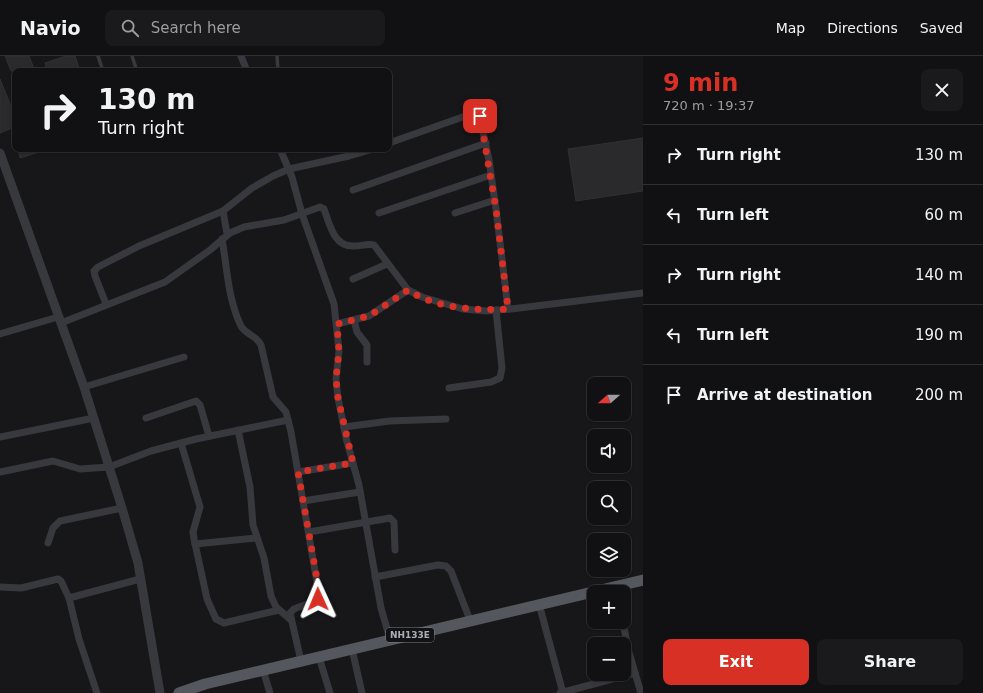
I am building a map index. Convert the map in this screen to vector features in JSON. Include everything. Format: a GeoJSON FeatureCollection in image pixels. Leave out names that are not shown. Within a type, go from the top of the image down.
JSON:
{"type":"FeatureCollection","features":[{"type":"Feature","properties":{"kind":"main road","name":"NH133E"},"geometry":{"type":"LineString","coordinates":[[629,585],[643,580]]}},
{"type":"Feature","properties":{"kind":"main road","name":"NH133E"},"geometry":{"type":"LineString","coordinates":[[179,693],[205,684],[390,639],[539,604],[587,595]]}},
{"type":"Feature","properties":{"kind":"street"},"geometry":{"type":"LineString","coordinates":[[241,56],[245,68]]}},
{"type":"Feature","properties":{"kind":"street"},"geometry":{"type":"LineString","coordinates":[[392,142],[475,112],[480,116],[495,200],[508,309]]}},
{"type":"Feature","properties":{"kind":"street"},"geometry":{"type":"LineString","coordinates":[[353,190],[486,143]]}},
{"type":"Feature","properties":{"kind":"street"},"geometry":{"type":"LineString","coordinates":[[281,152],[289,169],[302,214],[332,297],[337,324],[339,351],[336,379],[344,427],[360,492],[381,608],[390,639]]}},
{"type":"Feature","properties":{"kind":"street"},"geometry":{"type":"LineString","coordinates":[[106,304],[94,276],[94,271],[98,266],[139,246],[223,211],[252,188],[289,169],[360,152]]}},
{"type":"Feature","properties":{"kind":"street"},"geometry":{"type":"LineString","coordinates":[[0,153],[84,387],[122,508],[138,563],[160,693]]}},
{"type":"Feature","properties":{"kind":"street"},"geometry":{"type":"LineString","coordinates":[[379,213],[491,175]]}},
{"type":"Feature","properties":{"kind":"street"},"geometry":{"type":"LineString","coordinates":[[455,213],[495,200]]}},
{"type":"Feature","properties":{"kind":"street"},"geometry":{"type":"LineString","coordinates":[[0,334],[60,320],[165,282],[210,250],[225,237],[244,227],[274,222],[322,207],[334,236],[338,241],[354,246],[374,245],[408,290],[422,297],[463,309],[508,309],[643,293]]}},
{"type":"Feature","properties":{"kind":"street"},"geometry":{"type":"LineString","coordinates":[[223,211],[230,288],[240,323],[245,332],[258,338],[273,397],[286,412],[309,532],[319,594],[315,601],[292,610],[290,613],[301,661]]}},
{"type":"Feature","properties":{"kind":"street"},"geometry":{"type":"LineString","coordinates":[[353,279],[387,264]]}},
{"type":"Feature","properties":{"kind":"street"},"geometry":{"type":"LineString","coordinates":[[337,324],[377,312],[408,290]]}},
{"type":"Feature","properties":{"kind":"street"},"geometry":{"type":"LineString","coordinates":[[449,388],[491,382],[500,378],[502,368],[496,310]]}},
{"type":"Feature","properties":{"kind":"street"},"geometry":{"type":"LineString","coordinates":[[354,320],[357,332],[367,345],[366,362]]}},
{"type":"Feature","properties":{"kind":"street"},"geometry":{"type":"LineString","coordinates":[[84,387],[184,357]]}},
{"type":"Feature","properties":{"kind":"street"},"geometry":{"type":"LineString","coordinates":[[146,418],[196,401],[200,405],[209,436]]}},
{"type":"Feature","properties":{"kind":"street"},"geometry":{"type":"LineString","coordinates":[[0,437],[94,418]]}},
{"type":"Feature","properties":{"kind":"street"},"geometry":{"type":"LineString","coordinates":[[344,427],[390,421],[446,419]]}},
{"type":"Feature","properties":{"kind":"street"},"geometry":{"type":"LineString","coordinates":[[0,472],[53,461],[80,469],[109,467],[151,451],[181,443],[288,420]]}},
{"type":"Feature","properties":{"kind":"street"},"geometry":{"type":"LineString","coordinates":[[238,430],[249,480],[253,525],[256,538],[264,558],[272,600],[279,610],[291,620]]}},
{"type":"Feature","properties":{"kind":"street"},"geometry":{"type":"LineString","coordinates":[[181,443],[200,507],[193,532],[195,544],[207,599],[218,622],[224,623],[279,610]]}},
{"type":"Feature","properties":{"kind":"street"},"geometry":{"type":"LineString","coordinates":[[298,472],[353,463]]}},
{"type":"Feature","properties":{"kind":"street"},"geometry":{"type":"LineString","coordinates":[[303,501],[360,492]]}},
{"type":"Feature","properties":{"kind":"street"},"geometry":{"type":"LineString","coordinates":[[48,543],[53,528],[60,521],[122,508]]}},
{"type":"Feature","properties":{"kind":"street"},"geometry":{"type":"LineString","coordinates":[[309,532],[387,518],[392,519],[394,524],[395,550]]}},
{"type":"Feature","properties":{"kind":"street"},"geometry":{"type":"LineString","coordinates":[[195,544],[256,538]]}},
{"type":"Feature","properties":{"kind":"street"},"geometry":{"type":"LineString","coordinates":[[375,577],[438,565],[446,566],[451,571],[470,620]]}},
{"type":"Feature","properties":{"kind":"street"},"geometry":{"type":"LineString","coordinates":[[0,587],[21,588],[58,579],[61,581],[69,598],[79,639],[97,693]]}},
{"type":"Feature","properties":{"kind":"street"},"geometry":{"type":"LineString","coordinates":[[69,598],[140,579]]}},
{"type":"Feature","properties":{"kind":"street"},"geometry":{"type":"LineString","coordinates":[[539,604],[562,693],[635,673]]}},
{"type":"Feature","properties":{"kind":"street"},"geometry":{"type":"LineString","coordinates":[[625,629],[641,693]]}},
{"type":"Feature","properties":{"kind":"street"},"geometry":{"type":"LineString","coordinates":[[352,649],[362,693]]}},
{"type":"Feature","properties":{"kind":"street"},"geometry":{"type":"LineString","coordinates":[[319,657],[330,693]]}},
{"type":"Feature","properties":{"kind":"street"},"geometry":{"type":"LineString","coordinates":[[262,670],[270,693]]}},
{"type":"Feature","properties":{"kind":"lane"},"geometry":{"type":"LineString","coordinates":[[98,56],[102,68]]}},
{"type":"Feature","properties":{"kind":"lane"},"geometry":{"type":"LineString","coordinates":[[132,56],[136,68]]}},
{"type":"Feature","properties":{"kind":"lane"},"geometry":{"type":"LineString","coordinates":[[276,56],[278,68]]}},
{"type":"Feature","properties":{"kind":"building"},"geometry":{"type":"Polygon","coordinates":[[[5,56],[29,56],[34,68],[12,68],[11,71],[5,56]]]}},
{"type":"Feature","properties":{"kind":"building"},"geometry":{"type":"Polygon","coordinates":[[[66,56],[75,56],[79,68],[46,68],[45,63],[66,56]]]}},
{"type":"Feature","properties":{"kind":"building"},"geometry":{"type":"Polygon","coordinates":[[[0,79],[12,109],[12,128],[0,133],[0,79]]]}},
{"type":"Feature","properties":{"kind":"building"},"geometry":{"type":"Polygon","coordinates":[[[643,138],[643,191],[576,201],[568,149],[643,138]]]}},
{"type":"Feature","properties":{"kind":"building"},"geometry":{"type":"Polygon","coordinates":[[[19,152],[39,152],[20,158],[19,152]]]}},
{"type":"Feature","properties":{"kind":"route"},"geometry":{"type":"LineString","coordinates":[[318,599],[319,594],[317,579],[298,472],[353,463],[338,398],[336,379],[339,351],[337,324],[369,316],[386,307],[408,290],[422,297],[463,309],[486,311],[508,309],[489,160],[480,116]]}}]}
